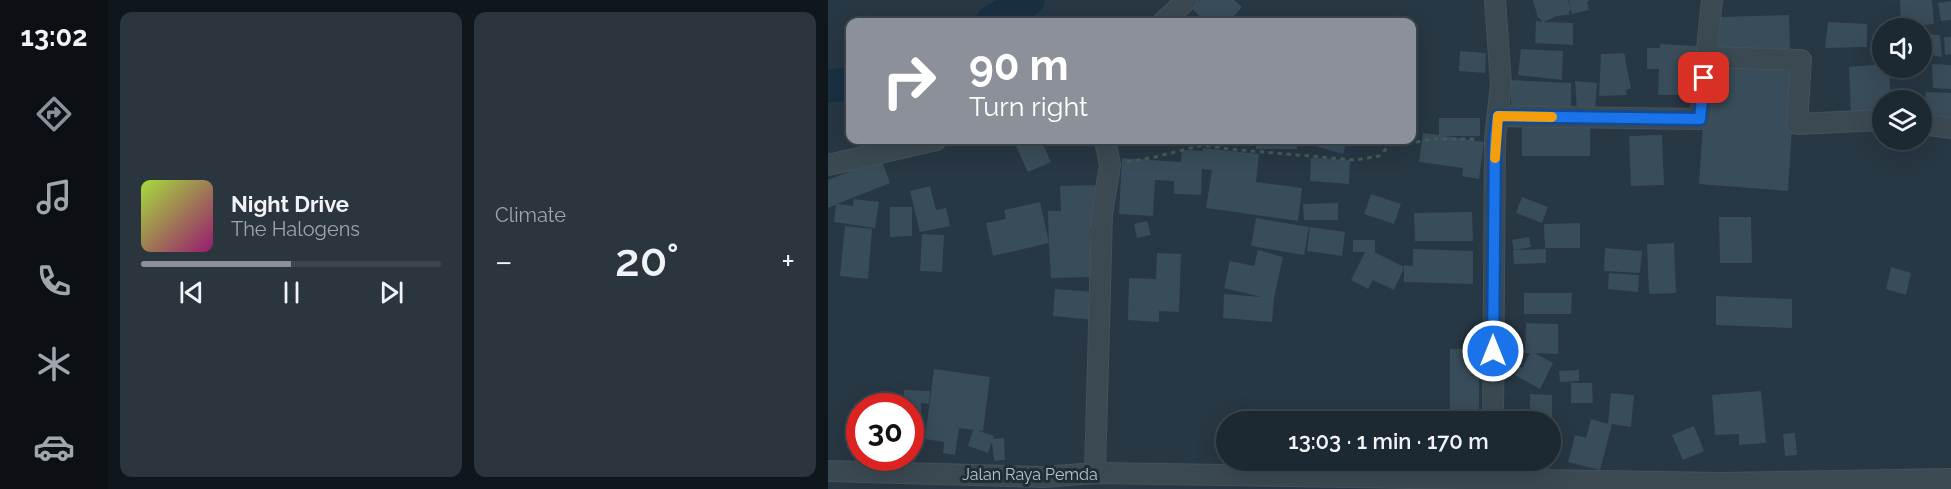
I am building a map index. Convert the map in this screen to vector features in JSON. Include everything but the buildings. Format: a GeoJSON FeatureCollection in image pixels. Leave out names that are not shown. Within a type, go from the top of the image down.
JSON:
{"type":"FeatureCollection","features":[{"type":"Feature","properties":{"kind":"street"},"geometry":{"type":"LineString","coordinates":[[1168,18],[1188,0]]}},
{"type":"Feature","properties":{"kind":"street"},"geometry":{"type":"LineString","coordinates":[[1493,411],[1495,139],[1501,84],[1495,0]]}},
{"type":"Feature","properties":{"kind":"street"},"geometry":{"type":"LineString","coordinates":[[1498,116],[1700,119],[1713,0]]}},
{"type":"Feature","properties":{"kind":"street"},"geometry":{"type":"LineString","coordinates":[[1705,57],[1801,60],[1797,124],[1872,120]]}},
{"type":"Feature","properties":{"kind":"street"},"geometry":{"type":"LineString","coordinates":[[1932,125],[1951,128]]}},
{"type":"Feature","properties":{"kind":"street"},"geometry":{"type":"LineString","coordinates":[[828,165],[919,144]]}},
{"type":"Feature","properties":{"kind":"street"},"geometry":{"type":"LineString","coordinates":[[1095,473],[1102,214],[1110,165],[1106,144]]}},
{"type":"Feature","properties":{"kind":"street","name":"Jalan Raya Pemda"},"geometry":{"type":"LineString","coordinates":[[828,471],[1043,483],[1095,473],[1493,476],[1722,486],[1951,479]]}},
{"type":"Feature","properties":{"kind":"path"},"geometry":{"type":"LineString","coordinates":[[1416,142],[1432,139],[1495,139]]}},
{"type":"Feature","properties":{"kind":"path"},"geometry":{"type":"LineString","coordinates":[[1110,165],[1203,145],[1321,159],[1355,160],[1379,156],[1391,144]]}},
{"type":"Feature","properties":{"kind":"waterway"},"geometry":{"type":"LineString","coordinates":[[999,18],[1028,0]]}},
{"type":"Feature","properties":{"kind":"waterway"},"geometry":{"type":"LineString","coordinates":[[828,86],[846,84]]}},
{"type":"Feature","properties":{"kind":"slow traffic"},"geometry":{"type":"LineString","coordinates":[[1495,158],[1498,116],[1552,117]]}},
{"type":"Feature","properties":{"kind":"route"},"geometry":{"type":"LineString","coordinates":[[1493,351],[1495,139],[1498,116],[1700,119],[1704,78]]}}]}
